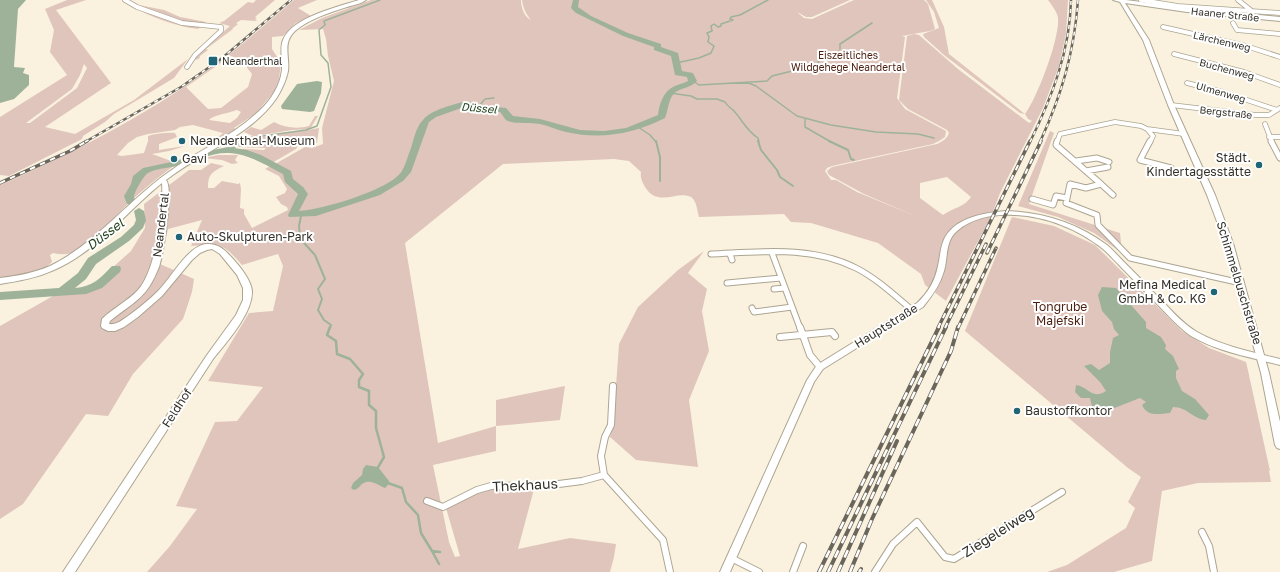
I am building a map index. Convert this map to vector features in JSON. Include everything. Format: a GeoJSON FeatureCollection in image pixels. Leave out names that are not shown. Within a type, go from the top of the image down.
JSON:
{"type":"FeatureCollection","features":[{"type":"Feature","properties":{"kind":"main road"},"geometry":{"type":"LineString","coordinates":[[0,281],[25,278],[65,262],[88,246],[162,180],[247,124],[272,100],[282,79],[285,66],[284,45],[292,31],[304,22],[364,0]]}},
{"type":"Feature","properties":{"kind":"main road","name":"Haaner Straße"},"geometry":{"type":"LineString","coordinates":[[1115,0],[1280,19]]}},
{"type":"Feature","properties":{"kind":"main road","name":"Schimmelbuschstraße"},"geometry":{"type":"LineString","coordinates":[[1122,1],[1131,13],[1146,40],[1171,105],[1229,242],[1261,358],[1280,445]]}},
{"type":"Feature","properties":{"kind":"main road"},"geometry":{"type":"LineString","coordinates":[[1131,13],[1132,7],[1140,2]]}},
{"type":"Feature","properties":{"kind":"main road","name":"Neandertal"},"geometry":{"type":"LineString","coordinates":[[162,180],[165,182],[165,195],[160,244],[155,267],[151,277],[142,291],[107,319],[105,321],[105,326],[109,328],[116,327],[131,318],[162,291],[196,251],[203,247],[213,246]]}},
{"type":"Feature","properties":{"kind":"main road","name":"Feldhof"},"geometry":{"type":"LineString","coordinates":[[69,572],[210,357],[234,324],[246,303],[248,292],[246,283],[221,249],[213,246]]}},
{"type":"Feature","properties":{"kind":"street"},"geometry":{"type":"LineString","coordinates":[[125,0],[137,7],[182,23],[221,28],[221,31],[195,55],[187,67]]}},
{"type":"Feature","properties":{"kind":"street"},"geometry":{"type":"LineString","coordinates":[[1168,0],[1168,5]]}},
{"type":"Feature","properties":{"kind":"street"},"geometry":{"type":"LineString","coordinates":[[1238,0],[1253,12]]}},
{"type":"Feature","properties":{"kind":"street"},"geometry":{"type":"LineString","coordinates":[[1140,2],[1280,13]]}},
{"type":"Feature","properties":{"kind":"street"},"geometry":{"type":"LineString","coordinates":[[1233,23],[1241,37]]}},
{"type":"Feature","properties":{"kind":"street","name":"Lärchenweg"},"geometry":{"type":"LineString","coordinates":[[1163,26],[1246,46],[1280,57]]}},
{"type":"Feature","properties":{"kind":"street"},"geometry":{"type":"LineString","coordinates":[[1237,30],[1280,34]]}},
{"type":"Feature","properties":{"kind":"street"},"geometry":{"type":"LineString","coordinates":[[1260,32],[1263,37]]}},
{"type":"Feature","properties":{"kind":"street","name":"Buchenweg"},"geometry":{"type":"LineString","coordinates":[[1174,54],[1244,72],[1280,85]]}},
{"type":"Feature","properties":{"kind":"street","name":"Ulmenweg"},"geometry":{"type":"LineString","coordinates":[[1188,83],[1279,109]]}},
{"type":"Feature","properties":{"kind":"street","name":"Bergstraße"},"geometry":{"type":"LineString","coordinates":[[1171,105],[1256,115],[1268,115],[1279,109]]}},
{"type":"Feature","properties":{"kind":"street"},"geometry":{"type":"LineString","coordinates":[[1113,195],[1056,145],[1060,134],[1115,122],[1141,126],[1147,129],[1184,134]]}},
{"type":"Feature","properties":{"kind":"street"},"geometry":{"type":"LineString","coordinates":[[1265,124],[1269,137],[1280,158]]}},
{"type":"Feature","properties":{"kind":"street"},"geometry":{"type":"LineString","coordinates":[[1147,129],[1153,136],[1140,160],[1171,168]]}},
{"type":"Feature","properties":{"kind":"street"},"geometry":{"type":"LineString","coordinates":[[1269,137],[1280,137]]}},
{"type":"Feature","properties":{"kind":"street"},"geometry":{"type":"LineString","coordinates":[[1076,162],[1097,158],[1108,164],[1086,171]]}},
{"type":"Feature","properties":{"kind":"street"},"geometry":{"type":"LineString","coordinates":[[1101,184],[1086,188],[1070,184],[1066,203],[1096,215],[1098,225],[1130,258],[1240,283]]}},
{"type":"Feature","properties":{"kind":"street"},"geometry":{"type":"LineString","coordinates":[[1032,199],[1053,205],[1056,196],[1067,198]]}},
{"type":"Feature","properties":{"kind":"street","name":"Hauptstraße"},"geometry":{"type":"LineString","coordinates":[[725,572],[811,380],[820,367],[912,310],[926,299],[936,285],[946,244],[950,236],[957,228],[971,220],[988,214],[999,213],[1018,214],[1052,220],[1093,239],[1122,263],[1177,320],[1193,333],[1220,346],[1280,362]]}},
{"type":"Feature","properties":{"kind":"street"},"geometry":{"type":"LineString","coordinates":[[772,252],[810,355],[820,367]]}},
{"type":"Feature","properties":{"kind":"street"},"geometry":{"type":"LineString","coordinates":[[711,254],[772,252],[809,254],[841,261],[856,267],[912,310]]}},
{"type":"Feature","properties":{"kind":"street"},"geometry":{"type":"LineString","coordinates":[[730,254],[732,260]]}},
{"type":"Feature","properties":{"kind":"street"},"geometry":{"type":"LineString","coordinates":[[727,283],[781,278]]}},
{"type":"Feature","properties":{"kind":"street"},"geometry":{"type":"LineString","coordinates":[[774,289],[785,288]]}},
{"type":"Feature","properties":{"kind":"street"},"geometry":{"type":"LineString","coordinates":[[752,308],[754,312],[792,307]]}},
{"type":"Feature","properties":{"kind":"street"},"geometry":{"type":"LineString","coordinates":[[780,338],[832,332],[835,336]]}},
{"type":"Feature","properties":{"kind":"street"},"geometry":{"type":"LineString","coordinates":[[613,386],[611,425],[605,437],[601,456],[604,475],[663,540],[670,572]]}},
{"type":"Feature","properties":{"kind":"street","name":"Thekhaus"},"geometry":{"type":"LineString","coordinates":[[427,501],[443,507],[477,490],[491,486],[551,485],[604,475]]}},
{"type":"Feature","properties":{"kind":"street","name":"Ziegeleiweg"},"geometry":{"type":"LineString","coordinates":[[875,572],[886,552],[894,542],[917,522],[932,538],[945,557],[954,559],[1062,492]]}},
{"type":"Feature","properties":{"kind":"street"},"geometry":{"type":"LineString","coordinates":[[1202,532],[1209,546],[1214,572]]}},
{"type":"Feature","properties":{"kind":"street"},"geometry":{"type":"LineString","coordinates":[[793,572],[804,546]]}},
{"type":"Feature","properties":{"kind":"street"},"geometry":{"type":"LineString","coordinates":[[731,558],[758,572]]}},
{"type":"Feature","properties":{"kind":"green space"},"geometry":{"type":"Polygon","coordinates":[[[67,0],[86,0],[56,10],[111,83],[45,127],[75,134],[134,100],[188,59],[174,78],[114,114],[105,122],[83,136],[82,139],[9,176],[0,175],[0,117],[67,75],[50,52],[54,30],[45,9],[67,0]],[[84,64],[72,89],[26,123],[30,123],[77,88],[87,68],[84,64]]]}},
{"type":"Feature","properties":{"kind":"green space"},"geometry":{"type":"Polygon","coordinates":[[[256,0],[275,0],[255,17],[257,18],[255,19],[257,21],[241,20],[236,23],[238,24],[233,29],[206,49],[208,50],[200,56],[199,59],[193,60],[230,26],[219,23],[224,21],[248,2],[253,3],[256,0]]]}},
{"type":"Feature","properties":{"kind":"green space"},"geometry":{"type":"Polygon","coordinates":[[[294,0],[317,0],[298,8],[311,16],[296,23],[283,36],[272,37],[272,49],[281,63],[279,79],[274,92],[255,114],[234,128],[236,129],[219,139],[217,138],[223,133],[193,125],[137,137],[128,143],[117,155],[122,156],[144,153],[148,136],[161,133],[175,133],[177,137],[159,144],[159,150],[185,146],[152,154],[174,162],[175,165],[140,193],[83,247],[68,254],[53,253],[50,255],[52,262],[41,270],[0,278],[0,185],[79,148],[156,105],[216,64],[294,0]],[[231,56],[186,87],[208,109],[221,108],[248,87],[252,74],[240,59],[231,56]],[[237,110],[218,115],[209,120],[230,123],[237,118],[241,112],[237,110]]]}},
{"type":"Feature","properties":{"kind":"green space","name":"Eiszeitliches Wildgehege Neandertal"},"geometry":{"type":"Polygon","coordinates":[[[371,0],[521,0],[523,12],[526,17],[531,20],[525,11],[522,0],[850,0],[812,17],[806,17],[798,13],[804,18],[812,19],[854,0],[924,0],[928,4],[935,29],[902,36],[905,37],[897,98],[905,109],[946,131],[945,137],[933,144],[832,166],[827,168],[825,171],[831,180],[836,180],[857,192],[918,217],[864,194],[829,175],[827,171],[832,167],[937,144],[947,137],[949,133],[947,130],[908,109],[899,100],[907,36],[914,34],[919,35],[958,69],[1029,123],[1032,121],[1028,119],[1025,114],[1036,95],[1047,68],[1058,27],[1058,16],[1048,0],[1068,0],[1066,34],[1059,66],[1043,108],[1000,193],[991,217],[946,301],[925,285],[921,274],[878,243],[811,223],[791,222],[784,214],[699,217],[696,204],[691,197],[686,195],[662,198],[656,196],[650,193],[645,187],[641,178],[641,172],[629,161],[614,159],[503,164],[405,243],[438,443],[496,426],[496,451],[433,465],[449,542],[455,557],[460,556],[446,508],[477,491],[497,488],[534,489],[518,549],[570,538],[616,544],[610,572],[147,572],[170,546],[197,509],[176,506],[215,422],[237,421],[263,387],[208,381],[249,313],[273,311],[283,266],[278,254],[242,265],[230,252],[220,246],[191,246],[202,220],[168,229],[160,264],[194,279],[192,292],[183,319],[133,374],[108,416],[86,414],[23,504],[0,519],[0,326],[53,296],[85,292],[131,251],[145,228],[144,204],[189,170],[201,170],[211,163],[224,166],[216,170],[210,176],[208,188],[214,188],[222,181],[238,184],[240,183],[240,208],[244,209],[244,214],[252,228],[288,210],[287,207],[281,204],[276,197],[285,193],[287,189],[279,176],[265,169],[270,166],[274,168],[278,165],[275,164],[305,147],[312,148],[323,144],[322,128],[334,81],[328,56],[326,39],[323,29],[299,30],[322,18],[371,0]],[[947,177],[920,183],[920,198],[943,215],[962,205],[971,197],[947,177]]]}},
{"type":"Feature","properties":{"kind":"green space"},"geometry":{"type":"Polygon","coordinates":[[[926,0],[932,0],[944,27],[949,54],[1025,114],[1020,113],[944,55],[924,37],[923,34],[939,28],[934,12],[926,0]]]}},
{"type":"Feature","properties":{"kind":"green space"},"geometry":{"type":"Polygon","coordinates":[[[139,5],[164,10],[180,17],[206,22],[198,29],[172,24],[133,7],[139,5]]]}},
{"type":"Feature","properties":{"kind":"green space"},"geometry":{"type":"Polygon","coordinates":[[[315,116],[318,116],[310,129],[292,130],[262,135],[242,141],[232,146],[223,146],[236,139],[253,136],[244,132],[251,127],[261,130],[274,122],[287,127],[305,127],[309,126],[315,116]]]}},
{"type":"Feature","properties":{"kind":"green space"},"geometry":{"type":"Polygon","coordinates":[[[319,128],[317,143],[298,145],[296,149],[272,163],[256,154],[241,151],[243,149],[264,150],[266,148],[238,147],[244,143],[276,134],[319,128]]]}},
{"type":"Feature","properties":{"kind":"green space"},"geometry":{"type":"Polygon","coordinates":[[[1050,131],[1054,133],[1029,204],[1120,233],[1122,253],[1094,233],[1058,217],[1018,206],[1050,131]]]}},
{"type":"Feature","properties":{"kind":"green space"},"geometry":{"type":"Polygon","coordinates":[[[218,155],[238,155],[235,160],[238,163],[232,164],[222,160],[203,158],[218,155]]]}},
{"type":"Feature","properties":{"kind":"green space","name":"Tongrube Majefski"},"geometry":{"type":"Polygon","coordinates":[[[1012,217],[1054,226],[1095,245],[1182,331],[1209,348],[1246,362],[1270,471],[1271,482],[1198,483],[1162,491],[1152,561],[1114,572],[1047,572],[1067,565],[1126,528],[1135,508],[1128,502],[1141,477],[1128,468],[965,331],[1012,217]]]}},
{"type":"Feature","properties":{"kind":"green space"},"geometry":{"type":"Polygon","coordinates":[[[704,251],[688,273],[707,289],[702,311],[709,351],[689,400],[698,467],[636,460],[610,437],[613,428],[619,344],[638,307],[678,270],[704,251]]]}},
{"type":"Feature","properties":{"kind":"green space"},"geometry":{"type":"Polygon","coordinates":[[[565,386],[560,420],[496,426],[496,400],[565,386]]]}},
{"type":"Feature","properties":{"kind":"shaded area"},"geometry":{"type":"Polygon","coordinates":[[[0,0],[26,0],[18,9],[14,67],[25,68],[23,73],[29,75],[29,85],[14,99],[0,103],[0,0]]]}},
{"type":"Feature","properties":{"kind":"shaded area"},"geometry":{"type":"Polygon","coordinates":[[[317,81],[322,82],[321,93],[314,111],[310,112],[282,109],[281,106],[297,84],[317,81]]]}},
{"type":"Feature","properties":{"kind":"shaded area"},"geometry":{"type":"Polygon","coordinates":[[[1102,287],[1116,288],[1146,322],[1146,328],[1161,337],[1166,345],[1165,349],[1173,356],[1179,369],[1176,371],[1176,378],[1182,391],[1195,399],[1209,415],[1206,420],[1197,418],[1182,409],[1173,407],[1170,413],[1150,413],[1144,409],[1142,405],[1146,402],[1140,398],[1099,414],[1093,411],[1090,398],[1081,398],[1075,392],[1076,385],[1094,394],[1106,391],[1100,382],[1084,366],[1091,364],[1099,370],[1110,363],[1110,352],[1113,338],[1119,335],[1114,329],[1112,322],[1102,311],[1098,295],[1102,287]]]}},
{"type":"Feature","properties":{"kind":"shaded area"},"geometry":{"type":"Polygon","coordinates":[[[366,465],[378,467],[389,481],[389,484],[385,488],[371,482],[365,482],[355,490],[351,488],[353,483],[362,475],[363,469],[366,465]]]}},
{"type":"Feature","properties":{"kind":"waterway"},"geometry":{"type":"LineString","coordinates":[[246,141],[263,136],[306,130],[317,126],[331,87],[328,63],[321,55],[319,30],[325,25],[324,21],[380,0]]}},
{"type":"Feature","properties":{"kind":"waterway","name":"Düssel"},"geometry":{"type":"LineString","coordinates":[[130,202],[129,196],[136,184],[138,176],[146,170],[178,163],[198,156],[228,150],[247,153],[258,157],[288,173],[288,180],[300,189],[303,194],[293,215],[312,214],[377,193],[400,179],[406,172],[426,121],[433,115],[467,103],[476,107],[503,110],[509,118],[513,119],[540,122],[567,130],[592,134],[604,134],[628,130],[662,116],[664,105],[670,93],[676,88],[689,84],[693,81],[690,75],[678,73],[675,55],[657,48],[658,46],[630,37],[610,26],[589,18],[574,8],[576,0]]}},
{"type":"Feature","properties":{"kind":"waterway"},"geometry":{"type":"LineString","coordinates":[[676,63],[699,58],[711,53],[714,46],[708,42],[709,37],[707,33],[712,31],[711,26],[714,24],[718,27],[721,26],[721,24],[733,20],[730,19],[731,17],[740,15],[768,0]]}},
{"type":"Feature","properties":{"kind":"waterway"},"geometry":{"type":"LineString","coordinates":[[840,49],[840,44],[872,23]]}},
{"type":"Feature","properties":{"kind":"waterway"},"geometry":{"type":"LineString","coordinates":[[814,66],[819,65],[818,61],[833,56],[839,51]]}},
{"type":"Feature","properties":{"kind":"waterway"},"geometry":{"type":"LineString","coordinates":[[747,82],[767,81],[772,76],[808,67]]}},
{"type":"Feature","properties":{"kind":"waterway"},"geometry":{"type":"LineString","coordinates":[[693,81],[699,85],[747,82]]}},
{"type":"Feature","properties":{"kind":"waterway"},"geometry":{"type":"LineString","coordinates":[[747,82],[756,86],[797,116],[831,125],[876,132],[918,134],[934,138]]}},
{"type":"Feature","properties":{"kind":"waterway"},"geometry":{"type":"LineString","coordinates":[[670,93],[691,96],[697,99],[717,99],[725,102],[750,132],[758,138],[759,142]]}},
{"type":"Feature","properties":{"kind":"waterway"},"geometry":{"type":"LineString","coordinates":[[485,99],[494,98]]}},
{"type":"Feature","properties":{"kind":"waterway","name":"Düssel"},"geometry":{"type":"LineString","coordinates":[[475,106],[480,105],[484,100]]}},
{"type":"Feature","properties":{"kind":"waterway"},"geometry":{"type":"LineString","coordinates":[[805,119],[805,127],[830,142]]}},
{"type":"Feature","properties":{"kind":"waterway"},"geometry":{"type":"LineString","coordinates":[[638,127],[650,135],[656,142]]}},
{"type":"Feature","properties":{"kind":"waterway"},"geometry":{"type":"LineString","coordinates":[[228,150],[246,141]]}},
{"type":"Feature","properties":{"kind":"waterway"},"geometry":{"type":"LineString","coordinates":[[656,141],[660,157],[660,181]]}},
{"type":"Feature","properties":{"kind":"waterway"},"geometry":{"type":"LineString","coordinates":[[758,141],[761,150],[777,170],[780,177],[793,186]]}},
{"type":"Feature","properties":{"kind":"waterway"},"geometry":{"type":"LineString","coordinates":[[830,142],[848,150],[851,159],[854,160]]}},
{"type":"Feature","properties":{"kind":"waterway","name":"Düssel"},"geometry":{"type":"LineString","coordinates":[[62,292],[82,276],[92,261],[125,239],[139,226],[141,220],[139,211]]}},
{"type":"Feature","properties":{"kind":"waterway"},"geometry":{"type":"LineString","coordinates":[[300,236],[299,226],[301,216]]}},
{"type":"Feature","properties":{"kind":"waterway"},"geometry":{"type":"LineString","coordinates":[[304,243],[315,255],[325,279],[318,289],[322,299],[318,310],[324,320],[331,325],[330,328]]}},
{"type":"Feature","properties":{"kind":"waterway","name":"Düssel"},"geometry":{"type":"LineString","coordinates":[[62,292],[80,291],[98,286],[116,269]]}},
{"type":"Feature","properties":{"kind":"waterway","name":"Düssel"},"geometry":{"type":"LineString","coordinates":[[0,296],[62,292]]}},
{"type":"Feature","properties":{"kind":"waterway"},"geometry":{"type":"LineString","coordinates":[[330,327],[327,335],[336,341],[337,354],[350,359],[363,374],[359,380],[359,387],[369,391],[369,405],[376,411],[376,428],[384,457],[377,469]]}},
{"type":"Feature","properties":{"kind":"waterway"},"geometry":{"type":"LineString","coordinates":[[388,483],[402,488],[406,502],[418,515],[421,533],[432,551]]}},
{"type":"Feature","properties":{"kind":"waterway"},"geometry":{"type":"LineString","coordinates":[[432,551],[440,552]]}},
{"type":"Feature","properties":{"kind":"waterway"},"geometry":{"type":"LineString","coordinates":[[432,551],[439,564]]}},
{"type":"Feature","properties":{"kind":"railway"},"geometry":{"type":"LineString","coordinates":[[85,142],[181,87],[221,59],[291,0]]}},
{"type":"Feature","properties":{"kind":"railway"},"geometry":{"type":"LineString","coordinates":[[1030,142],[1046,108],[1058,73],[1067,37],[1071,0]]}},
{"type":"Feature","properties":{"kind":"railway"},"geometry":{"type":"LineString","coordinates":[[1040,142],[1055,107],[1066,73],[1073,38],[1078,0]]}},
{"type":"Feature","properties":{"kind":"railway"},"geometry":{"type":"LineString","coordinates":[[0,183],[70,151],[87,141]]}},
{"type":"Feature","properties":{"kind":"railway"},"geometry":{"type":"LineString","coordinates":[[938,328],[1030,141]]}},
{"type":"Feature","properties":{"kind":"railway"},"geometry":{"type":"LineString","coordinates":[[987,253],[1041,141]]}},
{"type":"Feature","properties":{"kind":"railway"},"geometry":{"type":"LineString","coordinates":[[945,328],[986,244]]}},
{"type":"Feature","properties":{"kind":"railway"},"geometry":{"type":"LineString","coordinates":[[958,328],[996,248]]}},
{"type":"Feature","properties":{"kind":"railway"},"geometry":{"type":"LineString","coordinates":[[819,572],[939,327]]}},
{"type":"Feature","properties":{"kind":"railway"},"geometry":{"type":"LineString","coordinates":[[828,572],[946,327]]}},
{"type":"Feature","properties":{"kind":"railway"},"geometry":{"type":"LineString","coordinates":[[850,572],[872,519],[951,351],[958,327]]}},
{"type":"Feature","properties":{"kind":"railway"},"geometry":{"type":"LineString","coordinates":[[838,572],[897,441]]}},
{"type":"Feature","properties":{"kind":"place","name":"Neanderthal"},"geometry":{"type":"Point","coordinates":[213,61]}},
{"type":"Feature","properties":{"kind":"place","name":"Neanderthal-Museum"},"geometry":{"type":"Point","coordinates":[182,141]}},
{"type":"Feature","properties":{"kind":"place","name":"Gavi"},"geometry":{"type":"Point","coordinates":[174,159]}},
{"type":"Feature","properties":{"kind":"place","name":"Städt. Kindertagesstätte"},"geometry":{"type":"Point","coordinates":[1259,165]}},
{"type":"Feature","properties":{"kind":"place","name":"Auto-Skulpturen-Park"},"geometry":{"type":"Point","coordinates":[179,237]}},
{"type":"Feature","properties":{"kind":"place","name":"Mefina Medical GmbH & Co. KG"},"geometry":{"type":"Point","coordinates":[1214,292]}},
{"type":"Feature","properties":{"kind":"place","name":"Baustoffkontor"},"geometry":{"type":"Point","coordinates":[1017,411]}}]}
